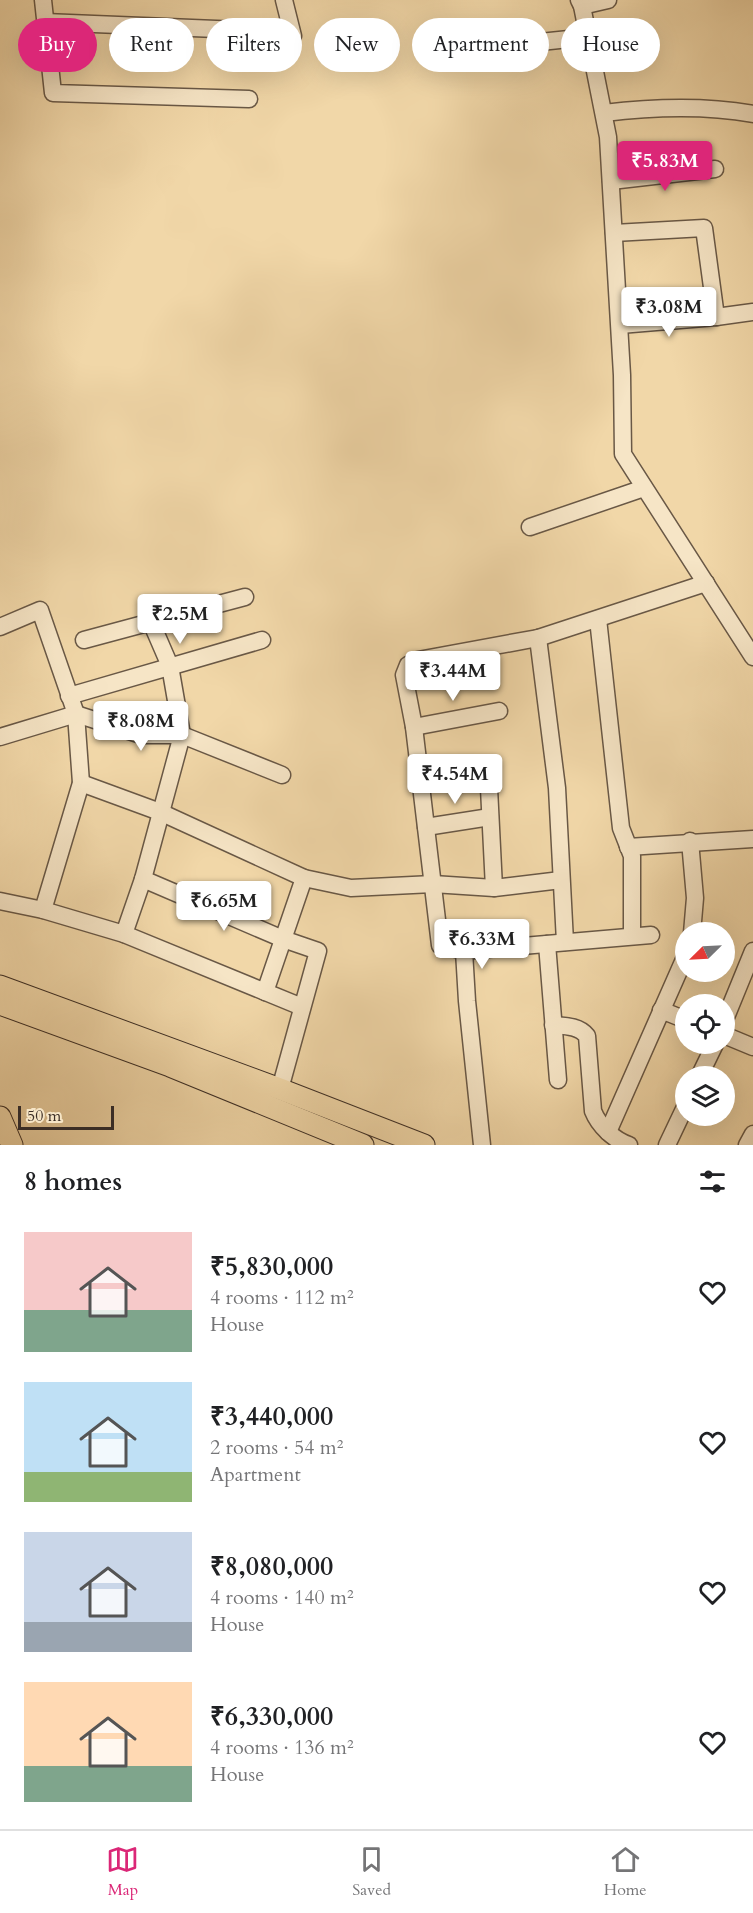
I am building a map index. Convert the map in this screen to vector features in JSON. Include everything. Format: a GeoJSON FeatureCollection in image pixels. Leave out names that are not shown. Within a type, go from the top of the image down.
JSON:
{"type":"FeatureCollection","features":[{"type":"Feature","properties":{"kind":"main road"},"geometry":{"type":"LineString","coordinates":[[0,986],[280,1089],[424,1145]]}},
{"type":"Feature","properties":{"kind":"main road"},"geometry":{"type":"LineString","coordinates":[[0,1004],[170,1066],[363,1145]]}},
{"type":"Feature","properties":{"kind":"main road"},"geometry":{"type":"LineString","coordinates":[[0,1116],[12,1145]]}},
{"type":"Feature","properties":{"kind":"street"},"geometry":{"type":"LineString","coordinates":[[43,0],[45,18]]}},
{"type":"Feature","properties":{"kind":"street"},"geometry":{"type":"LineString","coordinates":[[284,0],[288,18]]}},
{"type":"Feature","properties":{"kind":"street"},"geometry":{"type":"LineString","coordinates":[[584,18],[581,3],[608,0]]}},
{"type":"Feature","properties":{"kind":"street"},"geometry":{"type":"LineString","coordinates":[[97,24],[206,29]]}},
{"type":"Feature","properties":{"kind":"street"},"geometry":{"type":"LineString","coordinates":[[51,72],[53,93],[249,99]]}},
{"type":"Feature","properties":{"kind":"street"},"geometry":{"type":"LineString","coordinates":[[595,72],[608,137],[620,325],[623,454],[753,657]]}},
{"type":"Feature","properties":{"kind":"street"},"geometry":{"type":"LineString","coordinates":[[604,113],[654,107],[698,107],[753,116]]}},
{"type":"Feature","properties":{"kind":"street"},"geometry":{"type":"LineString","coordinates":[[611,181],[715,169]]}},
{"type":"Feature","properties":{"kind":"street"},"geometry":{"type":"LineString","coordinates":[[614,233],[704,228],[716,317]]}},
{"type":"Feature","properties":{"kind":"street"},"geometry":{"type":"LineString","coordinates":[[620,325],[753,312]]}},
{"type":"Feature","properties":{"kind":"street"},"geometry":{"type":"LineString","coordinates":[[530,527],[645,488]]}},
{"type":"Feature","properties":{"kind":"street"},"geometry":{"type":"LineString","coordinates":[[651,935],[464,951],[440,945],[414,727],[404,675],[408,665],[418,660],[538,638],[706,584]]}},
{"type":"Feature","properties":{"kind":"street"},"geometry":{"type":"LineString","coordinates":[[84,640],[245,597]]}},
{"type":"Feature","properties":{"kind":"street"},"geometry":{"type":"LineString","coordinates":[[0,627],[40,610],[76,714],[81,783],[43,910]]}},
{"type":"Feature","properties":{"kind":"street"},"geometry":{"type":"LineString","coordinates":[[598,619],[621,828],[632,856],[632,936]]}},
{"type":"Feature","properties":{"kind":"street"},"geometry":{"type":"LineString","coordinates":[[124,934],[143,879],[182,735],[170,666],[151,622]]}},
{"type":"Feature","properties":{"kind":"street"},"geometry":{"type":"LineString","coordinates":[[538,638],[557,788],[566,942]]}},
{"type":"Feature","properties":{"kind":"street"},"geometry":{"type":"LineString","coordinates":[[69,696],[262,640]]}},
{"type":"Feature","properties":{"kind":"street"},"geometry":{"type":"LineString","coordinates":[[414,727],[499,711]]}},
{"type":"Feature","properties":{"kind":"street"},"geometry":{"type":"LineString","coordinates":[[0,737],[76,714],[141,735],[182,735],[282,775]]}},
{"type":"Feature","properties":{"kind":"street"},"geometry":{"type":"LineString","coordinates":[[488,768],[494,888]]}},
{"type":"Feature","properties":{"kind":"street"},"geometry":{"type":"LineString","coordinates":[[81,783],[160,812],[304,878],[351,888],[433,884],[494,888],[561,880]]}},
{"type":"Feature","properties":{"kind":"street"},"geometry":{"type":"LineString","coordinates":[[426,827],[490,817]]}},
{"type":"Feature","properties":{"kind":"street"},"geometry":{"type":"LineString","coordinates":[[628,847],[753,839]]}},
{"type":"Feature","properties":{"kind":"street"},"geometry":{"type":"LineString","coordinates":[[690,842],[695,898],[693,922]]}},
{"type":"Feature","properties":{"kind":"street"},"geometry":{"type":"LineString","coordinates":[[265,992],[304,878]]}},
{"type":"Feature","properties":{"kind":"street"},"geometry":{"type":"LineString","coordinates":[[143,879],[283,939],[318,951],[280,1089]]}},
{"type":"Feature","properties":{"kind":"street"},"geometry":{"type":"LineString","coordinates":[[0,901],[43,910],[124,934],[302,1008]]}},
{"type":"Feature","properties":{"kind":"street"},"geometry":{"type":"LineString","coordinates":[[547,944],[558,1080]]}},
{"type":"Feature","properties":{"kind":"street"},"geometry":{"type":"LineString","coordinates":[[464,951],[482,1145]]}},
{"type":"Feature","properties":{"kind":"street"},"geometry":{"type":"LineString","coordinates":[[735,995],[753,951]]}},
{"type":"Feature","properties":{"kind":"street"},"geometry":{"type":"LineString","coordinates":[[608,1132],[675,979]]}},
{"type":"Feature","properties":{"kind":"street"},"geometry":{"type":"LineString","coordinates":[[661,1010],[675,1016]]}},
{"type":"Feature","properties":{"kind":"street"},"geometry":{"type":"LineString","coordinates":[[553,1025],[583,1030],[587,1036],[593,1111],[596,1119],[608,1132],[626,1144]]}},
{"type":"Feature","properties":{"kind":"street"},"geometry":{"type":"LineString","coordinates":[[735,1040],[753,1047]]}},
{"type":"Feature","properties":{"kind":"street"},"geometry":{"type":"LineString","coordinates":[[667,1145],[676,1126]]}}]}
